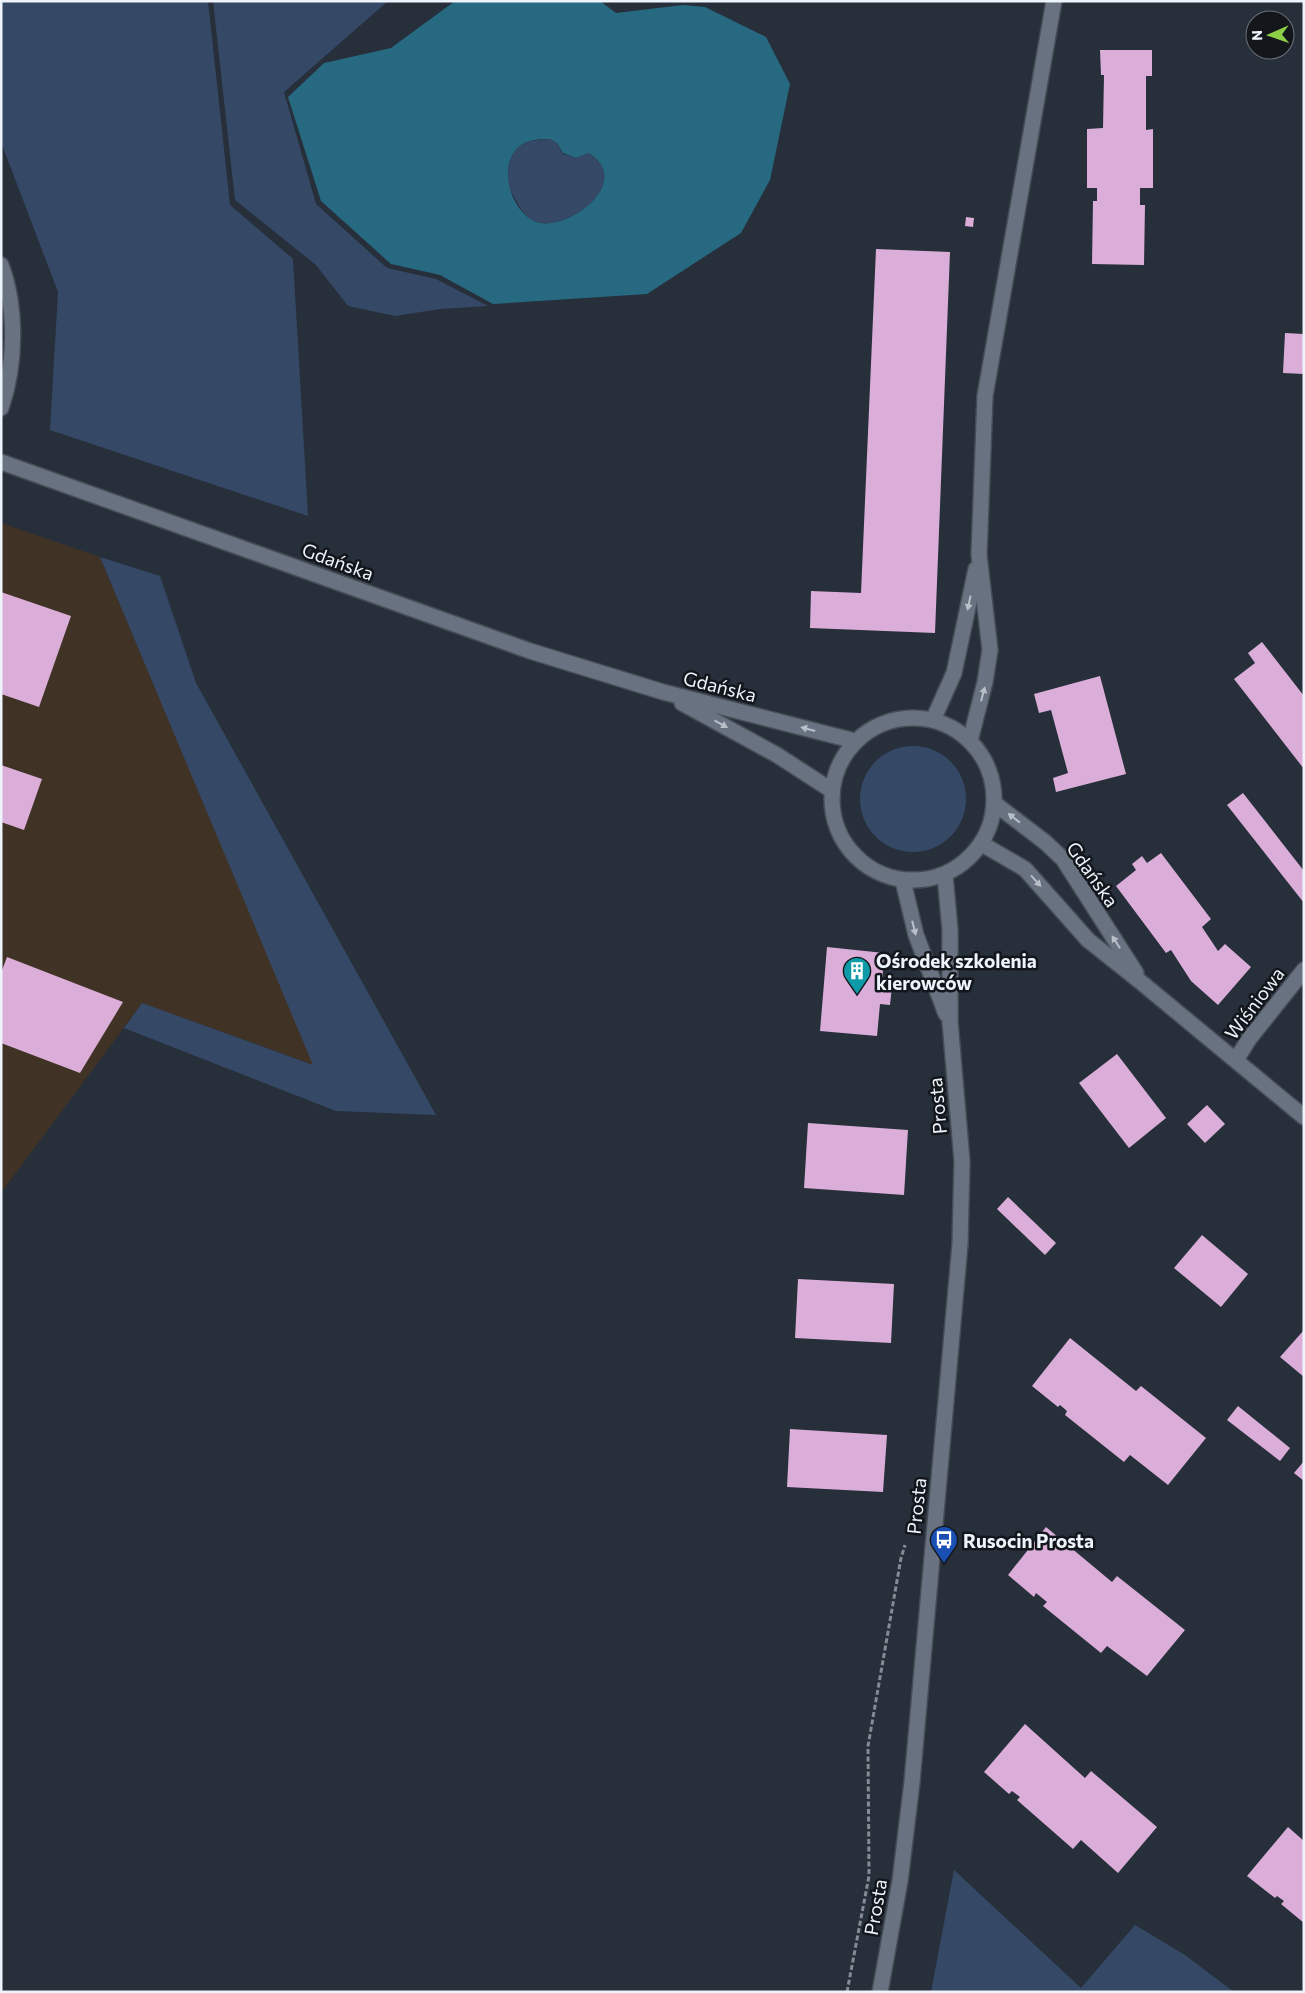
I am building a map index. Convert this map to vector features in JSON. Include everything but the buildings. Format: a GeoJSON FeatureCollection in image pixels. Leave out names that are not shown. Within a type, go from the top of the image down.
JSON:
{"type":"FeatureCollection","features":[{"type":"Feature","properties":{"kind":"street"},"geometry":{"type":"LineString","coordinates":[[970,741],[986,682],[990,650],[979,555],[985,396],[1054,1]]}},
{"type":"Feature","properties":{"kind":"street"},"geometry":{"type":"LineString","coordinates":[[1,265],[6,277],[12,318],[11,354],[6,395],[1,408]]}},
{"type":"Feature","properties":{"kind":"street","name":"Gdańska"},"geometry":{"type":"LineString","coordinates":[[1,462],[530,651],[663,692],[855,742]]}},
{"type":"Feature","properties":{"kind":"street"},"geometry":{"type":"LineString","coordinates":[[932,720],[954,673],[979,555]]}},
{"type":"Feature","properties":{"kind":"street","name":"Gdańska"},"geometry":{"type":"LineString","coordinates":[[663,692],[777,755],[831,790]]}},
{"type":"Feature","properties":{"kind":"street"},"geometry":{"type":"LineString","coordinates":[[912,718],[932,720],[952,728],[970,741],[984,759],[992,780],[994,803],[991,824],[982,844],[971,857],[945,875],[924,880],[903,881],[873,871],[849,850],[834,822],[831,790],[839,764],[855,742],[872,729],[892,721],[912,718]]}},
{"type":"Feature","properties":{"kind":"street","name":"Gdańska"},"geometry":{"type":"LineString","coordinates":[[994,803],[1045,842],[1062,859],[1142,983]]}},
{"type":"Feature","properties":{"kind":"street","name":"Gdańska"},"geometry":{"type":"LineString","coordinates":[[982,844],[1025,869],[1088,940],[1304,1117]]}},
{"type":"Feature","properties":{"kind":"street","name":"Prosta"},"geometry":{"type":"LineString","coordinates":[[880,1992],[900,1880],[912,1782],[960,1244],[962,1161],[950,1022],[950,930],[945,875]]}},
{"type":"Feature","properties":{"kind":"street","name":"Prosta"},"geometry":{"type":"LineString","coordinates":[[903,881],[916,935],[950,1022]]}},
{"type":"Feature","properties":{"kind":"street","name":"Wiśniowa"},"geometry":{"type":"LineString","coordinates":[[1236,1060],[1249,1039],[1302,975]]}},
{"type":"Feature","properties":{"kind":"path"},"geometry":{"type":"LineString","coordinates":[[846,1992],[869,1876],[868,1746],[901,1558],[906,1542]]}},
{"type":"Feature","properties":{"kind":"shaded area"},"geometry":{"type":"Polygon","coordinates":[[[1,1],[208,1],[230,205],[293,259],[308,516],[50,430],[58,292],[1,142],[1,1]]]}},
{"type":"Feature","properties":{"kind":"shaded area"},"geometry":{"type":"Polygon","coordinates":[[[213,1],[388,1],[284,92],[316,204],[387,268],[436,279],[488,306],[440,309],[395,316],[348,306],[316,265],[235,200],[213,1]]]}},
{"type":"Feature","properties":{"kind":"shaded area"},"geometry":{"type":"Polygon","coordinates":[[[455,1],[600,1],[616,13],[683,5],[705,7],[766,37],[790,84],[770,180],[741,233],[647,294],[493,304],[440,275],[391,264],[321,201],[288,97],[324,63],[391,48],[455,1]],[[550,139],[526,142],[518,147],[510,159],[508,179],[510,189],[514,199],[526,216],[534,221],[547,223],[561,221],[577,214],[590,204],[600,192],[604,179],[601,165],[589,153],[576,158],[563,153],[557,143],[550,139]]]}},
{"type":"Feature","properties":{"kind":"shaded area"},"geometry":{"type":"Polygon","coordinates":[[[550,139],[557,143],[563,154],[576,158],[589,153],[601,166],[604,179],[600,192],[590,204],[577,214],[547,223],[534,221],[523,212],[511,191],[508,182],[508,171],[512,155],[518,147],[531,141],[550,139]]]}},
{"type":"Feature","properties":{"kind":"shaded area"},"geometry":{"type":"Polygon","coordinates":[[[1,523],[100,557],[314,1065],[142,1003],[1,1193],[1,523]]]}},
{"type":"Feature","properties":{"kind":"shaded area"},"geometry":{"type":"Polygon","coordinates":[[[100,557],[160,576],[196,683],[436,1115],[336,1111],[124,1028],[142,1003],[313,1065],[100,557]]]}},
{"type":"Feature","properties":{"kind":"shaded area"},"geometry":{"type":"Polygon","coordinates":[[[913,746],[933,750],[950,762],[962,779],[966,799],[962,819],[950,836],[933,848],[913,852],[893,848],[876,836],[864,819],[860,799],[864,779],[876,762],[893,750],[913,746]]]}},
{"type":"Feature","properties":{"kind":"shaded area"},"geometry":{"type":"Polygon","coordinates":[[[954,1870],[1081,1988],[1135,1925],[1185,1955],[1234,1992],[931,1992],[954,1870]]]}},
{"type":"Feature","properties":{"kind":"place","name":"Ośrodek szkolenia kierowców"},"geometry":{"type":"Point","coordinates":[857,995]}},
{"type":"Feature","properties":{"kind":"place","name":"Rusocin Prosta"},"geometry":{"type":"Point","coordinates":[944,1564]}}]}
